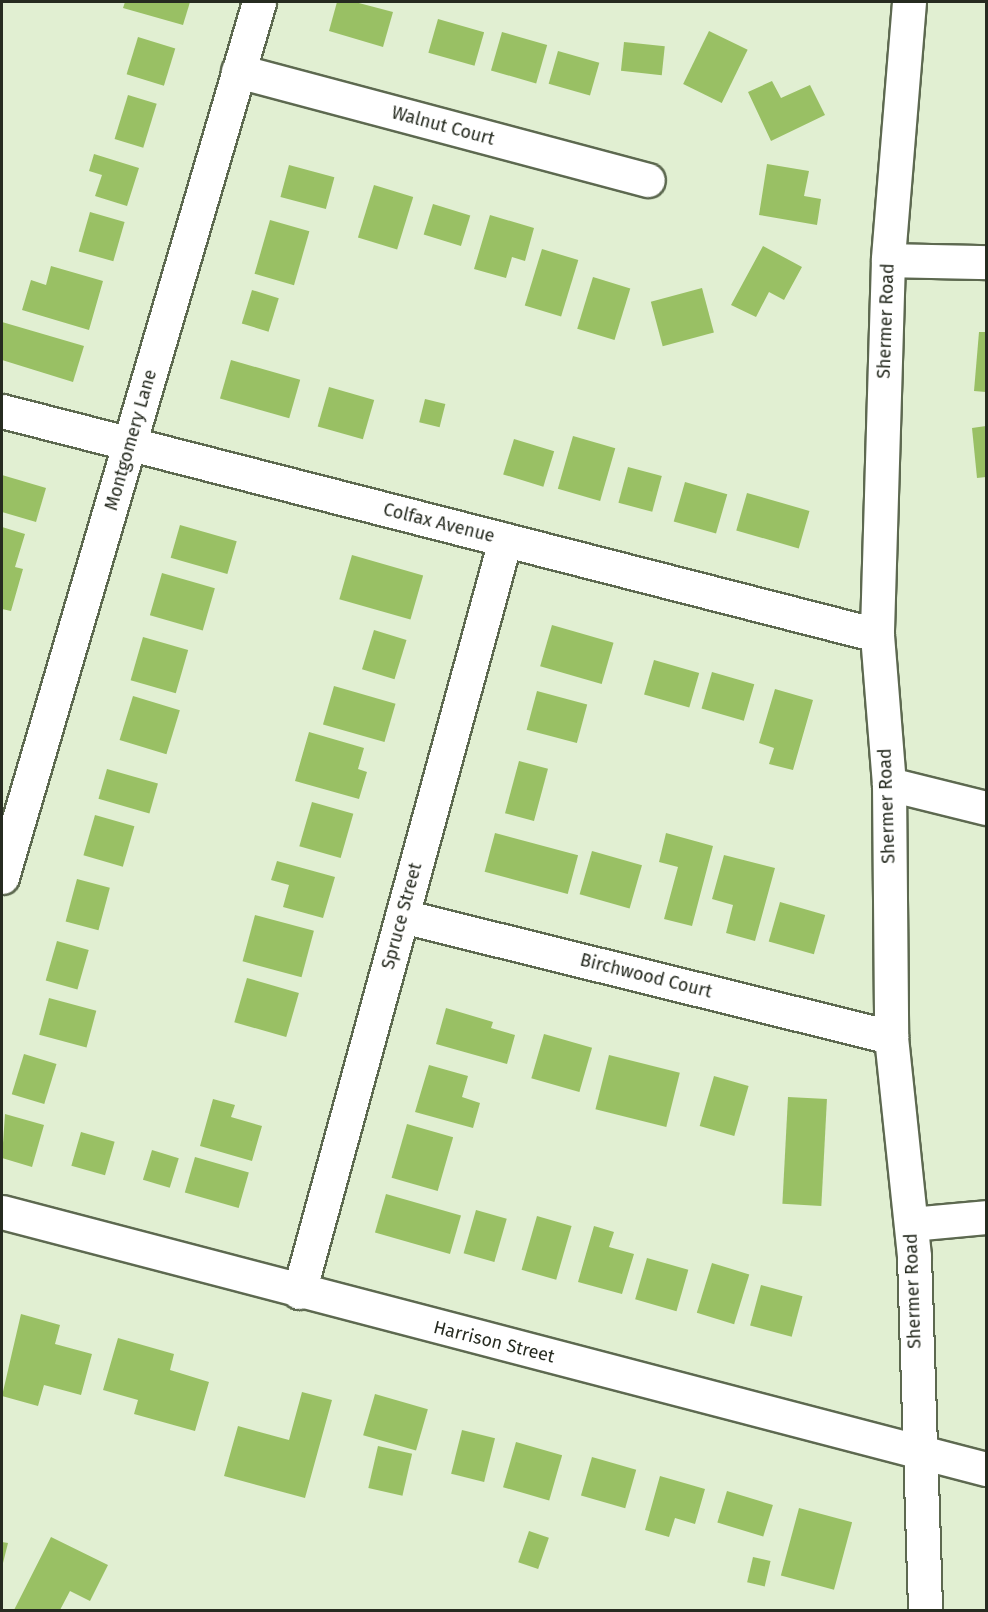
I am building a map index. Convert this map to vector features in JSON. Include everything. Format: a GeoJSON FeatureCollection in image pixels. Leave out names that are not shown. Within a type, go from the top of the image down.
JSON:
{"type":"FeatureCollection","features":[{"type":"Feature","properties":{"kind":"street","name":"Montgomery Lane"},"geometry":{"type":"LineString","coordinates":[[2,877],[259,2]]}},
{"type":"Feature","properties":{"kind":"street","name":"Shermer Road"},"geometry":{"type":"LineString","coordinates":[[909,2],[888,260],[877,635],[889,784],[891,1036],[911,1224],[925,1611]]}},
{"type":"Feature","properties":{"kind":"street","name":"Walnut Court"},"geometry":{"type":"LineString","coordinates":[[238,71],[648,180]]}},
{"type":"Feature","properties":{"kind":"street"},"geometry":{"type":"LineString","coordinates":[[888,260],[987,262]]}},
{"type":"Feature","properties":{"kind":"street","name":"Colfax Avenue"},"geometry":{"type":"LineString","coordinates":[[2,411],[877,635]]}},
{"type":"Feature","properties":{"kind":"street","name":"Spruce Street"},"geometry":{"type":"LineString","coordinates":[[299,1292],[505,540]]}},
{"type":"Feature","properties":{"kind":"street"},"geometry":{"type":"LineString","coordinates":[[889,784],[987,808]]}},
{"type":"Feature","properties":{"kind":"street","name":"Birchwood Court"},"geometry":{"type":"LineString","coordinates":[[402,916],[891,1036]]}},
{"type":"Feature","properties":{"kind":"street","name":"Harrison Street"},"geometry":{"type":"LineString","coordinates":[[2,1212],[299,1292],[987,1469]]}},
{"type":"Feature","properties":{"kind":"street"},"geometry":{"type":"LineString","coordinates":[[911,1224],[987,1217]]}},
{"type":"Feature","properties":{"kind":"building"},"geometry":{"type":"Polygon","coordinates":[[[125,2],[190,2],[183,25],[123,8],[125,2]]]}},
{"type":"Feature","properties":{"kind":"building"},"geometry":{"type":"Polygon","coordinates":[[[337,2],[355,2],[393,12],[383,47],[329,31],[337,2]]]}},
{"type":"Feature","properties":{"kind":"building"},"geometry":{"type":"Polygon","coordinates":[[[438,19],[484,32],[474,66],[428,53],[438,19]]]}},
{"type":"Feature","properties":{"kind":"building"},"geometry":{"type":"Polygon","coordinates":[[[709,31],[748,50],[722,103],[683,84],[709,31]]]}},
{"type":"Feature","properties":{"kind":"building"},"geometry":{"type":"Polygon","coordinates":[[[502,32],[547,45],[536,83],[491,70],[502,32]]]}},
{"type":"Feature","properties":{"kind":"building"},"geometry":{"type":"Polygon","coordinates":[[[138,37],[175,48],[164,86],[127,74],[138,37]]]}},
{"type":"Feature","properties":{"kind":"building"},"geometry":{"type":"Polygon","coordinates":[[[624,42],[665,46],[662,75],[621,71],[624,42]]]}},
{"type":"Feature","properties":{"kind":"building"},"geometry":{"type":"Polygon","coordinates":[[[558,51],[599,63],[590,96],[549,84],[558,51]]]}},
{"type":"Feature","properties":{"kind":"building"},"geometry":{"type":"Polygon","coordinates":[[[772,81],[781,98],[810,85],[825,115],[771,141],[748,92],[772,81]]]}},
{"type":"Feature","properties":{"kind":"building"},"geometry":{"type":"Polygon","coordinates":[[[128,95],[157,104],[143,148],[115,139],[128,95]]]}},
{"type":"Feature","properties":{"kind":"building"},"geometry":{"type":"Polygon","coordinates":[[[94,154],[139,168],[127,206],[95,196],[102,175],[89,171],[94,154]]]}},
{"type":"Feature","properties":{"kind":"building"},"geometry":{"type":"Polygon","coordinates":[[[767,164],[809,171],[804,196],[821,199],[817,225],[759,215],[767,164]]]}},
{"type":"Feature","properties":{"kind":"building"},"geometry":{"type":"Polygon","coordinates":[[[289,165],[334,177],[326,209],[280,197],[289,165]]]}},
{"type":"Feature","properties":{"kind":"building"},"geometry":{"type":"Polygon","coordinates":[[[374,185],[413,197],[397,250],[358,238],[374,185]]]}},
{"type":"Feature","properties":{"kind":"building"},"geometry":{"type":"Polygon","coordinates":[[[433,204],[470,215],[461,246],[424,235],[433,204]]]}},
{"type":"Feature","properties":{"kind":"building"},"geometry":{"type":"Polygon","coordinates":[[[90,212],[125,222],[113,261],[79,251],[90,212]]]}},
{"type":"Feature","properties":{"kind":"building"},"geometry":{"type":"Polygon","coordinates":[[[490,215],[534,228],[525,261],[512,257],[506,278],[474,269],[490,215]]]}},
{"type":"Feature","properties":{"kind":"building"},"geometry":{"type":"Polygon","coordinates":[[[270,220],[309,231],[294,285],[255,274],[270,220]]]}},
{"type":"Feature","properties":{"kind":"building"},"geometry":{"type":"Polygon","coordinates":[[[763,246],[802,267],[784,300],[769,292],[756,317],[731,305],[763,246]]]}},
{"type":"Feature","properties":{"kind":"building"},"geometry":{"type":"Polygon","coordinates":[[[542,249],[578,260],[561,317],[525,305],[542,249]]]}},
{"type":"Feature","properties":{"kind":"building"},"geometry":{"type":"Polygon","coordinates":[[[51,266],[103,281],[89,330],[22,310],[31,280],[46,285],[51,266]]]}},
{"type":"Feature","properties":{"kind":"building"},"geometry":{"type":"Polygon","coordinates":[[[593,277],[630,288],[615,340],[577,329],[593,277]]]}},
{"type":"Feature","properties":{"kind":"building"},"geometry":{"type":"Polygon","coordinates":[[[702,288],[714,332],[663,346],[651,302],[702,288]]]}},
{"type":"Feature","properties":{"kind":"building"},"geometry":{"type":"Polygon","coordinates":[[[252,290],[279,298],[269,332],[242,323],[252,290]]]}},
{"type":"Feature","properties":{"kind":"building"},"geometry":{"type":"Polygon","coordinates":[[[2,322],[84,346],[73,382],[2,360],[2,322]]]}},
{"type":"Feature","properties":{"kind":"building"},"geometry":{"type":"Polygon","coordinates":[[[979,332],[986,332],[986,392],[974,391],[979,332]]]}},
{"type":"Feature","properties":{"kind":"building"},"geometry":{"type":"Polygon","coordinates":[[[231,360],[300,380],[289,418],[220,398],[231,360]]]}},
{"type":"Feature","properties":{"kind":"building"},"geometry":{"type":"Polygon","coordinates":[[[329,387],[374,400],[363,439],[318,426],[329,387]]]}},
{"type":"Feature","properties":{"kind":"building"},"geometry":{"type":"Polygon","coordinates":[[[425,399],[445,404],[440,427],[419,422],[425,399]]]}},
{"type":"Feature","properties":{"kind":"building"},"geometry":{"type":"Polygon","coordinates":[[[986,426],[986,477],[977,478],[972,428],[986,426]]]}},
{"type":"Feature","properties":{"kind":"building"},"geometry":{"type":"Polygon","coordinates":[[[573,436],[615,448],[600,501],[558,489],[573,436]]]}},
{"type":"Feature","properties":{"kind":"building"},"geometry":{"type":"Polygon","coordinates":[[[514,439],[554,451],[543,487],[503,474],[514,439]]]}},
{"type":"Feature","properties":{"kind":"building"},"geometry":{"type":"Polygon","coordinates":[[[628,467],[662,476],[652,512],[618,503],[628,467]]]}},
{"type":"Feature","properties":{"kind":"building"},"geometry":{"type":"Polygon","coordinates":[[[2,475],[46,488],[36,522],[2,512],[2,475]]]}},
{"type":"Feature","properties":{"kind":"building"},"geometry":{"type":"Polygon","coordinates":[[[685,482],[727,494],[716,534],[674,521],[685,482]]]}},
{"type":"Feature","properties":{"kind":"building"},"geometry":{"type":"Polygon","coordinates":[[[747,493],[809,511],[799,548],[736,530],[747,493]]]}},
{"type":"Feature","properties":{"kind":"building"},"geometry":{"type":"Polygon","coordinates":[[[180,525],[237,541],[227,574],[171,558],[180,525]]]}},
{"type":"Feature","properties":{"kind":"building"},"geometry":{"type":"Polygon","coordinates":[[[2,527],[25,534],[15,567],[23,569],[11,611],[2,609],[2,527]]]}},
{"type":"Feature","properties":{"kind":"building"},"geometry":{"type":"Polygon","coordinates":[[[352,555],[423,575],[410,620],[339,599],[352,555]]]}},
{"type":"Feature","properties":{"kind":"building"},"geometry":{"type":"Polygon","coordinates":[[[162,573],[215,588],[203,630],[150,615],[162,573]]]}},
{"type":"Feature","properties":{"kind":"building"},"geometry":{"type":"Polygon","coordinates":[[[552,625],[614,643],[602,684],[540,666],[552,625]]]}},
{"type":"Feature","properties":{"kind":"building"},"geometry":{"type":"Polygon","coordinates":[[[374,630],[407,640],[395,679],[362,669],[374,630]]]}},
{"type":"Feature","properties":{"kind":"building"},"geometry":{"type":"Polygon","coordinates":[[[143,637],[188,650],[176,693],[131,680],[143,637]]]}},
{"type":"Feature","properties":{"kind":"building"},"geometry":{"type":"Polygon","coordinates":[[[654,660],[699,673],[689,708],[644,695],[654,660]]]}},
{"type":"Feature","properties":{"kind":"building"},"geometry":{"type":"Polygon","coordinates":[[[712,672],[754,684],[744,721],[702,709],[712,672]]]}},
{"type":"Feature","properties":{"kind":"building"},"geometry":{"type":"Polygon","coordinates":[[[334,686],[396,704],[384,742],[323,724],[334,686]]]}},
{"type":"Feature","properties":{"kind":"building"},"geometry":{"type":"Polygon","coordinates":[[[775,689],[813,700],[793,770],[769,764],[774,748],[759,743],[775,689]]]}},
{"type":"Feature","properties":{"kind":"building"},"geometry":{"type":"Polygon","coordinates":[[[537,691],[587,704],[577,743],[527,730],[537,691]]]}},
{"type":"Feature","properties":{"kind":"building"},"geometry":{"type":"Polygon","coordinates":[[[133,696],[180,710],[166,754],[120,740],[133,696]]]}},
{"type":"Feature","properties":{"kind":"building"},"geometry":{"type":"Polygon","coordinates":[[[309,732],[364,748],[358,769],[367,772],[359,799],[295,781],[309,732]]]}},
{"type":"Feature","properties":{"kind":"building"},"geometry":{"type":"Polygon","coordinates":[[[519,761],[548,769],[534,821],[505,813],[519,761]]]}},
{"type":"Feature","properties":{"kind":"building"},"geometry":{"type":"Polygon","coordinates":[[[107,769],[158,784],[149,813],[98,799],[107,769]]]}},
{"type":"Feature","properties":{"kind":"building"},"geometry":{"type":"Polygon","coordinates":[[[312,802],[353,814],[341,858],[299,846],[312,802]]]}},
{"type":"Feature","properties":{"kind":"building"},"geometry":{"type":"Polygon","coordinates":[[[95,815],[134,826],[123,867],[83,855],[95,815]]]}},
{"type":"Feature","properties":{"kind":"building"},"geometry":{"type":"Polygon","coordinates":[[[495,833],[578,855],[568,894],[485,872],[495,833]]]}},
{"type":"Feature","properties":{"kind":"building"},"geometry":{"type":"Polygon","coordinates":[[[666,833],[713,846],[692,926],[664,919],[678,867],[659,862],[666,833]]]}},
{"type":"Feature","properties":{"kind":"building"},"geometry":{"type":"Polygon","coordinates":[[[592,851],[642,865],[630,909],[580,894],[592,851]]]}},
{"type":"Feature","properties":{"kind":"building"},"geometry":{"type":"Polygon","coordinates":[[[724,855],[775,868],[755,941],[726,933],[733,905],[712,899],[724,855]]]}},
{"type":"Feature","properties":{"kind":"building"},"geometry":{"type":"Polygon","coordinates":[[[277,861],[335,877],[323,918],[283,907],[289,885],[271,880],[277,861]]]}},
{"type":"Feature","properties":{"kind":"building"},"geometry":{"type":"Polygon","coordinates":[[[77,879],[110,888],[98,930],[66,922],[77,879]]]}},
{"type":"Feature","properties":{"kind":"building"},"geometry":{"type":"Polygon","coordinates":[[[780,902],[825,915],[814,954],[769,941],[780,902]]]}},
{"type":"Feature","properties":{"kind":"building"},"geometry":{"type":"Polygon","coordinates":[[[255,915],[314,931],[301,977],[243,961],[255,915]]]}},
{"type":"Feature","properties":{"kind":"building"},"geometry":{"type":"Polygon","coordinates":[[[57,941],[89,950],[77,990],[46,980],[57,941]]]}},
{"type":"Feature","properties":{"kind":"building"},"geometry":{"type":"Polygon","coordinates":[[[247,978],[299,993],[286,1037],[234,1022],[247,978]]]}},
{"type":"Feature","properties":{"kind":"building"},"geometry":{"type":"Polygon","coordinates":[[[49,998],[96,1011],[86,1047],[39,1035],[49,998]]]}},
{"type":"Feature","properties":{"kind":"building"},"geometry":{"type":"Polygon","coordinates":[[[446,1008],[493,1022],[491,1028],[515,1035],[507,1064],[436,1044],[446,1008]]]}},
{"type":"Feature","properties":{"kind":"building"},"geometry":{"type":"Polygon","coordinates":[[[544,1034],[592,1048],[579,1092],[531,1078],[544,1034]]]}},
{"type":"Feature","properties":{"kind":"building"},"geometry":{"type":"Polygon","coordinates":[[[24,1054],[57,1064],[44,1104],[12,1094],[24,1054]]]}},
{"type":"Feature","properties":{"kind":"building"},"geometry":{"type":"Polygon","coordinates":[[[609,1055],[680,1073],[666,1127],[595,1109],[609,1055]]]}},
{"type":"Feature","properties":{"kind":"building"},"geometry":{"type":"Polygon","coordinates":[[[429,1065],[468,1076],[462,1097],[480,1103],[473,1128],[415,1112],[429,1065]]]}},
{"type":"Feature","properties":{"kind":"building"},"geometry":{"type":"Polygon","coordinates":[[[714,1076],[749,1086],[734,1136],[700,1126],[714,1076]]]}},
{"type":"Feature","properties":{"kind":"building"},"geometry":{"type":"Polygon","coordinates":[[[788,1097],[827,1099],[821,1206],[782,1204],[788,1097]]]}},
{"type":"Feature","properties":{"kind":"building"},"geometry":{"type":"Polygon","coordinates":[[[213,1099],[235,1105],[231,1117],[262,1126],[252,1161],[200,1146],[213,1099]]]}},
{"type":"Feature","properties":{"kind":"building"},"geometry":{"type":"Polygon","coordinates":[[[5,1114],[44,1125],[32,1167],[2,1158],[5,1114]]]}},
{"type":"Feature","properties":{"kind":"building"},"geometry":{"type":"Polygon","coordinates":[[[407,1124],[453,1137],[438,1191],[392,1178],[407,1124]]]}},
{"type":"Feature","properties":{"kind":"building"},"geometry":{"type":"Polygon","coordinates":[[[81,1132],[115,1142],[105,1175],[71,1166],[81,1132]]]}},
{"type":"Feature","properties":{"kind":"building"},"geometry":{"type":"Polygon","coordinates":[[[152,1150],[179,1158],[170,1188],[143,1180],[152,1150]]]}},
{"type":"Feature","properties":{"kind":"building"},"geometry":{"type":"Polygon","coordinates":[[[195,1157],[249,1172],[239,1208],[185,1193],[195,1157]]]}},
{"type":"Feature","properties":{"kind":"building"},"geometry":{"type":"Polygon","coordinates":[[[386,1194],[461,1215],[450,1254],[375,1232],[386,1194]]]}},
{"type":"Feature","properties":{"kind":"building"},"geometry":{"type":"Polygon","coordinates":[[[476,1210],[507,1219],[494,1262],[464,1253],[476,1210]]]}},
{"type":"Feature","properties":{"kind":"building"},"geometry":{"type":"Polygon","coordinates":[[[537,1216],[572,1226],[556,1280],[522,1270],[537,1216]]]}},
{"type":"Feature","properties":{"kind":"building"},"geometry":{"type":"Polygon","coordinates":[[[594,1226],[614,1232],[609,1247],[634,1254],[622,1294],[578,1282],[594,1226]]]}},
{"type":"Feature","properties":{"kind":"building"},"geometry":{"type":"Polygon","coordinates":[[[647,1258],[688,1270],[676,1311],[635,1299],[647,1258]]]}},
{"type":"Feature","properties":{"kind":"building"},"geometry":{"type":"Polygon","coordinates":[[[712,1263],[749,1274],[734,1324],[697,1313],[712,1263]]]}},
{"type":"Feature","properties":{"kind":"building"},"geometry":{"type":"Polygon","coordinates":[[[761,1285],[803,1296],[792,1337],[750,1326],[761,1285]]]}},
{"type":"Feature","properties":{"kind":"building"},"geometry":{"type":"Polygon","coordinates":[[[21,1314],[60,1325],[55,1344],[92,1354],[81,1395],[44,1385],[38,1406],[2,1396],[21,1314]]]}},
{"type":"Feature","properties":{"kind":"building"},"geometry":{"type":"Polygon","coordinates":[[[118,1338],[174,1354],[170,1370],[209,1382],[195,1431],[134,1414],[138,1400],[103,1390],[118,1338]]]}},
{"type":"Feature","properties":{"kind":"building"},"geometry":{"type":"Polygon","coordinates":[[[302,1392],[332,1400],[305,1498],[224,1476],[238,1426],[289,1440],[302,1392]]]}},
{"type":"Feature","properties":{"kind":"building"},"geometry":{"type":"Polygon","coordinates":[[[375,1394],[428,1409],[416,1450],[363,1435],[375,1394]]]}},
{"type":"Feature","properties":{"kind":"building"},"geometry":{"type":"Polygon","coordinates":[[[462,1430],[495,1438],[484,1482],[451,1474],[462,1430]]]}},
{"type":"Feature","properties":{"kind":"building"},"geometry":{"type":"Polygon","coordinates":[[[516,1442],[562,1455],[549,1500],[503,1487],[516,1442]]]}},
{"type":"Feature","properties":{"kind":"building"},"geometry":{"type":"Polygon","coordinates":[[[378,1446],[412,1454],[402,1496],[368,1488],[378,1446]]]}},
{"type":"Feature","properties":{"kind":"building"},"geometry":{"type":"Polygon","coordinates":[[[592,1457],[636,1470],[625,1508],[581,1495],[592,1457]]]}},
{"type":"Feature","properties":{"kind":"building"},"geometry":{"type":"Polygon","coordinates":[[[660,1476],[705,1489],[695,1524],[675,1518],[669,1537],[645,1530],[660,1476]]]}},
{"type":"Feature","properties":{"kind":"building"},"geometry":{"type":"Polygon","coordinates":[[[727,1491],[773,1505],[763,1537],[717,1523],[727,1491]]]}},
{"type":"Feature","properties":{"kind":"building"},"geometry":{"type":"Polygon","coordinates":[[[799,1508],[852,1522],[834,1590],[781,1576],[799,1508]]]}},
{"type":"Feature","properties":{"kind":"building"},"geometry":{"type":"Polygon","coordinates":[[[529,1531],[549,1538],[538,1569],[518,1562],[529,1531]]]}},
{"type":"Feature","properties":{"kind":"building"},"geometry":{"type":"Polygon","coordinates":[[[51,1537],[108,1565],[90,1601],[70,1591],[60,1610],[14,1610],[51,1537]]]}},
{"type":"Feature","properties":{"kind":"building"},"geometry":{"type":"Polygon","coordinates":[[[2,1542],[8,1543],[2,1567],[2,1542]]]}},
{"type":"Feature","properties":{"kind":"building"},"geometry":{"type":"Polygon","coordinates":[[[753,1557],[771,1561],[765,1586],[747,1582],[753,1557]]]}}]}
